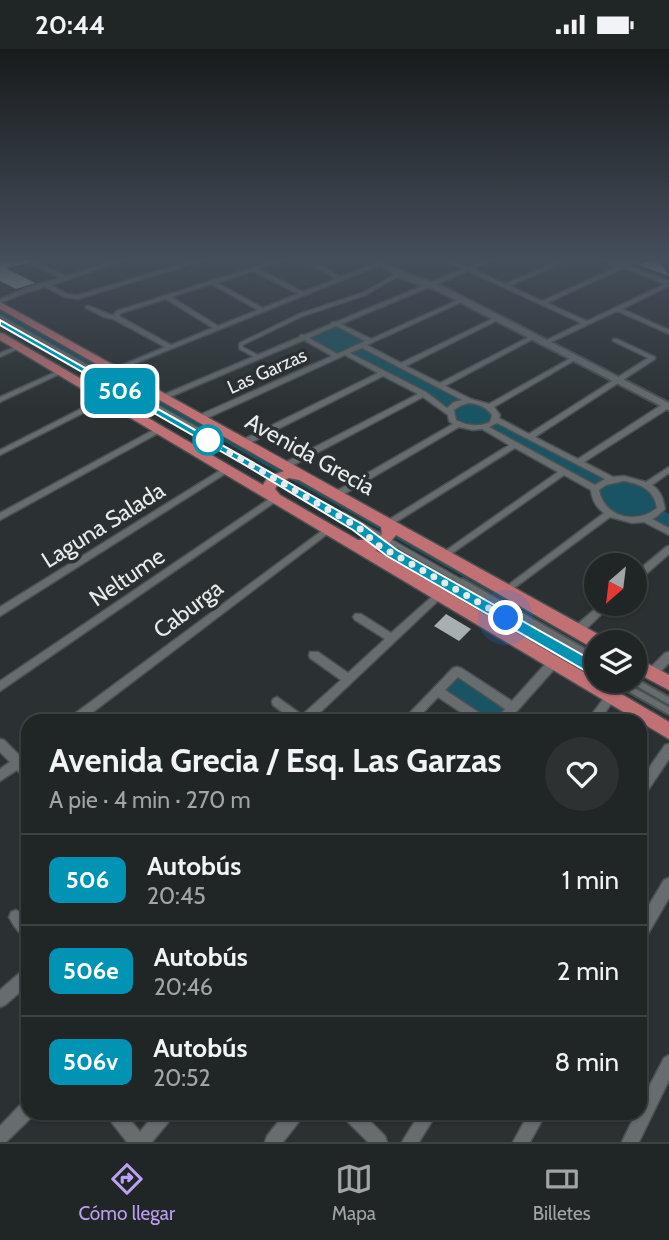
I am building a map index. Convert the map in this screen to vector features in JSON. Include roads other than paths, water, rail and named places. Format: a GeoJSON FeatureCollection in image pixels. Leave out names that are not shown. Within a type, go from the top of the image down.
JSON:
{"type":"FeatureCollection","features":[{"type":"Feature","properties":{"kind":"main road","name":"Avenida Grecia"},"geometry":{"type":"LineString","coordinates":[[10,309],[243,443],[280,474],[308,479],[335,495],[385,536],[444,556],[584,635]]}},
{"type":"Feature","properties":{"kind":"main road"},"geometry":{"type":"LineString","coordinates":[[0,336],[554,663],[584,676]]}},
{"type":"Feature","properties":{"kind":"main road"},"geometry":{"type":"LineString","coordinates":[[275,498],[268,489],[280,474]]}},
{"type":"Feature","properties":{"kind":"main road"},"geometry":{"type":"LineString","coordinates":[[353,544],[385,536]]}},
{"type":"Feature","properties":{"kind":"main road"},"geometry":{"type":"LineString","coordinates":[[647,670],[669,683]]}},
{"type":"Feature","properties":{"kind":"main road"},"geometry":{"type":"LineString","coordinates":[[619,693],[647,714]]}},
{"type":"Feature","properties":{"kind":"main road"},"geometry":{"type":"LineString","coordinates":[[647,714],[669,731]]}},
{"type":"Feature","properties":{"kind":"street"},"geometry":{"type":"LineString","coordinates":[[92,309],[115,317],[170,347]]}},
{"type":"Feature","properties":{"kind":"street"},"geometry":{"type":"LineString","coordinates":[[115,317],[119,311],[126,309]]}},
{"type":"Feature","properties":{"kind":"street"},"geometry":{"type":"LineString","coordinates":[[186,309],[217,328]]}},
{"type":"Feature","properties":{"kind":"street"},"geometry":{"type":"LineString","coordinates":[[162,397],[368,309]]}},
{"type":"Feature","properties":{"kind":"street","name":"Las Garzas"},"geometry":{"type":"LineString","coordinates":[[200,418],[442,309]]}},
{"type":"Feature","properties":{"kind":"street"},"geometry":{"type":"LineString","coordinates":[[478,309],[667,406]]}},
{"type":"Feature","properties":{"kind":"street"},"geometry":{"type":"LineString","coordinates":[[555,309],[586,323]]}},
{"type":"Feature","properties":{"kind":"street"},"geometry":{"type":"LineString","coordinates":[[543,344],[617,309],[667,328]]}},
{"type":"Feature","properties":{"kind":"street"},"geometry":{"type":"LineString","coordinates":[[114,370],[262,310]]}},
{"type":"Feature","properties":{"kind":"street"},"geometry":{"type":"LineString","coordinates":[[400,366],[496,319]]}},
{"type":"Feature","properties":{"kind":"street"},"geometry":{"type":"LineString","coordinates":[[334,323],[400,366],[469,401],[489,407],[496,415],[495,419]]}},
{"type":"Feature","properties":{"kind":"street"},"geometry":{"type":"LineString","coordinates":[[302,337],[338,357]]}},
{"type":"Feature","properties":{"kind":"street"},"geometry":{"type":"LineString","coordinates":[[439,386],[531,338]]}},
{"type":"Feature","properties":{"kind":"street"},"geometry":{"type":"LineString","coordinates":[[529,437],[653,358],[615,340]]}},
{"type":"Feature","properties":{"kind":"street"},"geometry":{"type":"LineString","coordinates":[[0,355],[19,347]]}},
{"type":"Feature","properties":{"kind":"street"},"geometry":{"type":"LineString","coordinates":[[346,353],[423,394],[449,413],[458,424]]}},
{"type":"Feature","properties":{"kind":"street"},"geometry":{"type":"LineString","coordinates":[[489,407],[573,359]]}},
{"type":"Feature","properties":{"kind":"street"},"geometry":{"type":"LineString","coordinates":[[0,400],[60,372]]}},
{"type":"Feature","properties":{"kind":"street"},"geometry":{"type":"LineString","coordinates":[[243,443],[383,373]]}},
{"type":"Feature","properties":{"kind":"street"},"geometry":{"type":"LineString","coordinates":[[280,474],[423,394]]}},
{"type":"Feature","properties":{"kind":"street"},"geometry":{"type":"LineString","coordinates":[[0,453],[107,399]]}},
{"type":"Feature","properties":{"kind":"street"},"geometry":{"type":"LineString","coordinates":[[449,413],[457,404],[469,401]]}},
{"type":"Feature","properties":{"kind":"street"},"geometry":{"type":"LineString","coordinates":[[579,463],[667,406]]}},
{"type":"Feature","properties":{"kind":"street"},"geometry":{"type":"LineString","coordinates":[[495,419],[611,479]]}},
{"type":"Feature","properties":{"kind":"street"},"geometry":{"type":"LineString","coordinates":[[483,427],[495,419]]}},
{"type":"Feature","properties":{"kind":"street"},"geometry":{"type":"LineString","coordinates":[[335,495],[458,424],[483,427],[595,489]]}},
{"type":"Feature","properties":{"kind":"street"},"geometry":{"type":"LineString","coordinates":[[0,517],[160,430]]}},
{"type":"Feature","properties":{"kind":"street"},"geometry":{"type":"LineString","coordinates":[[385,536],[514,445]]}},
{"type":"Feature","properties":{"kind":"street"},"geometry":{"type":"LineString","coordinates":[[647,485],[669,469]]}},
{"type":"Feature","properties":{"kind":"street","name":"Laguna Salada"},"geometry":{"type":"LineString","coordinates":[[0,612],[227,470]]}},
{"type":"Feature","properties":{"kind":"street"},"geometry":{"type":"LineString","coordinates":[[444,556],[564,472]]}},
{"type":"Feature","properties":{"kind":"street"},"geometry":{"type":"LineString","coordinates":[[623,478],[647,485],[656,492],[665,511],[646,519],[628,520],[610,513],[599,506],[594,497],[595,489],[601,482],[611,479],[623,478]]}},
{"type":"Feature","properties":{"kind":"street","name":"Neltume"},"geometry":{"type":"LineString","coordinates":[[0,687],[275,498]]}},
{"type":"Feature","properties":{"kind":"street"},"geometry":{"type":"LineString","coordinates":[[506,591],[610,513]]}},
{"type":"Feature","properties":{"kind":"street"},"geometry":{"type":"LineString","coordinates":[[646,519],[669,532]]}},
{"type":"Feature","properties":{"kind":"street","name":"Caburga"},"geometry":{"type":"LineString","coordinates":[[82,714],[327,530]]}},
{"type":"Feature","properties":{"kind":"street"},"geometry":{"type":"LineString","coordinates":[[648,568],[669,549]]}},
{"type":"Feature","properties":{"kind":"street"},"geometry":{"type":"LineString","coordinates":[[310,714],[439,595]]}},
{"type":"Feature","properties":{"kind":"street"},"geometry":{"type":"LineString","coordinates":[[577,631],[594,616]]}},
{"type":"Feature","properties":{"kind":"street"},"geometry":{"type":"LineString","coordinates":[[358,617],[391,639]]}},
{"type":"Feature","properties":{"kind":"street"},"geometry":{"type":"LineString","coordinates":[[314,655],[348,679]]}},
{"type":"Feature","properties":{"kind":"street"},"geometry":{"type":"LineString","coordinates":[[652,673],[669,656]]}},
{"type":"Feature","properties":{"kind":"street"},"geometry":{"type":"LineString","coordinates":[[507,714],[554,663]]}},
{"type":"Feature","properties":{"kind":"street"},"geometry":{"type":"LineString","coordinates":[[415,714],[457,671],[513,708]]}},
{"type":"Feature","properties":{"kind":"street"},"geometry":{"type":"LineString","coordinates":[[438,691],[472,714]]}},
{"type":"Feature","properties":{"kind":"street"},"geometry":{"type":"LineString","coordinates":[[598,714],[611,693]]}},
{"type":"Feature","properties":{"kind":"street"},"geometry":{"type":"LineString","coordinates":[[277,702],[293,714]]}},
{"type":"Feature","properties":{"kind":"street"},"geometry":{"type":"LineString","coordinates":[[0,744],[21,758]]}},
{"type":"Feature","properties":{"kind":"street"},"geometry":{"type":"LineString","coordinates":[[647,782],[669,749]]}},
{"type":"Feature","properties":{"kind":"street"},"geometry":{"type":"LineString","coordinates":[[0,776],[21,760]]}},
{"type":"Feature","properties":{"kind":"street"},"geometry":{"type":"LineString","coordinates":[[647,922],[669,885]]}},
{"type":"Feature","properties":{"kind":"street"},"geometry":{"type":"LineString","coordinates":[[16,917],[21,923]]}},
{"type":"Feature","properties":{"kind":"street"},"geometry":{"type":"LineString","coordinates":[[0,1000],[21,981]]}},
{"type":"Feature","properties":{"kind":"street"},"geometry":{"type":"LineString","coordinates":[[647,1108],[669,1063]]}},
{"type":"Feature","properties":{"kind":"street"},"geometry":{"type":"LineString","coordinates":[[0,1137],[21,1116]]}},
{"type":"Feature","properties":{"kind":"street"},"geometry":{"type":"LineString","coordinates":[[121,1120],[139,1142],[159,1120]]}},
{"type":"Feature","properties":{"kind":"street"},"geometry":{"type":"LineString","coordinates":[[273,1142],[290,1120]]}},
{"type":"Feature","properties":{"kind":"street"},"geometry":{"type":"LineString","coordinates":[[358,1120],[379,1142]]}},
{"type":"Feature","properties":{"kind":"street"},"geometry":{"type":"LineString","coordinates":[[410,1142],[424,1120]]}},
{"type":"Feature","properties":{"kind":"street"},"geometry":{"type":"LineString","coordinates":[[521,1142],[534,1120]]}},
{"type":"Feature","properties":{"kind":"street"},"geometry":{"type":"LineString","coordinates":[[630,1142],[641,1120]]}},
{"type":"Feature","properties":{"kind":"lane"},"geometry":{"type":"LineString","coordinates":[[256,356],[241,348],[241,344],[291,319],[320,309]]}},
{"type":"Feature","properties":{"kind":"lane"},"geometry":{"type":"LineString","coordinates":[[0,317],[280,474],[584,651]]}},
{"type":"Feature","properties":{"kind":"lane"},"geometry":{"type":"LineString","coordinates":[[0,323],[280,474],[358,527],[385,536],[584,662]]}},
{"type":"Feature","properties":{"kind":"lane"},"geometry":{"type":"LineString","coordinates":[[647,688],[669,701]]}},
{"type":"Feature","properties":{"kind":"lane"},"geometry":{"type":"LineString","coordinates":[[624,693],[669,711]]}}]}
